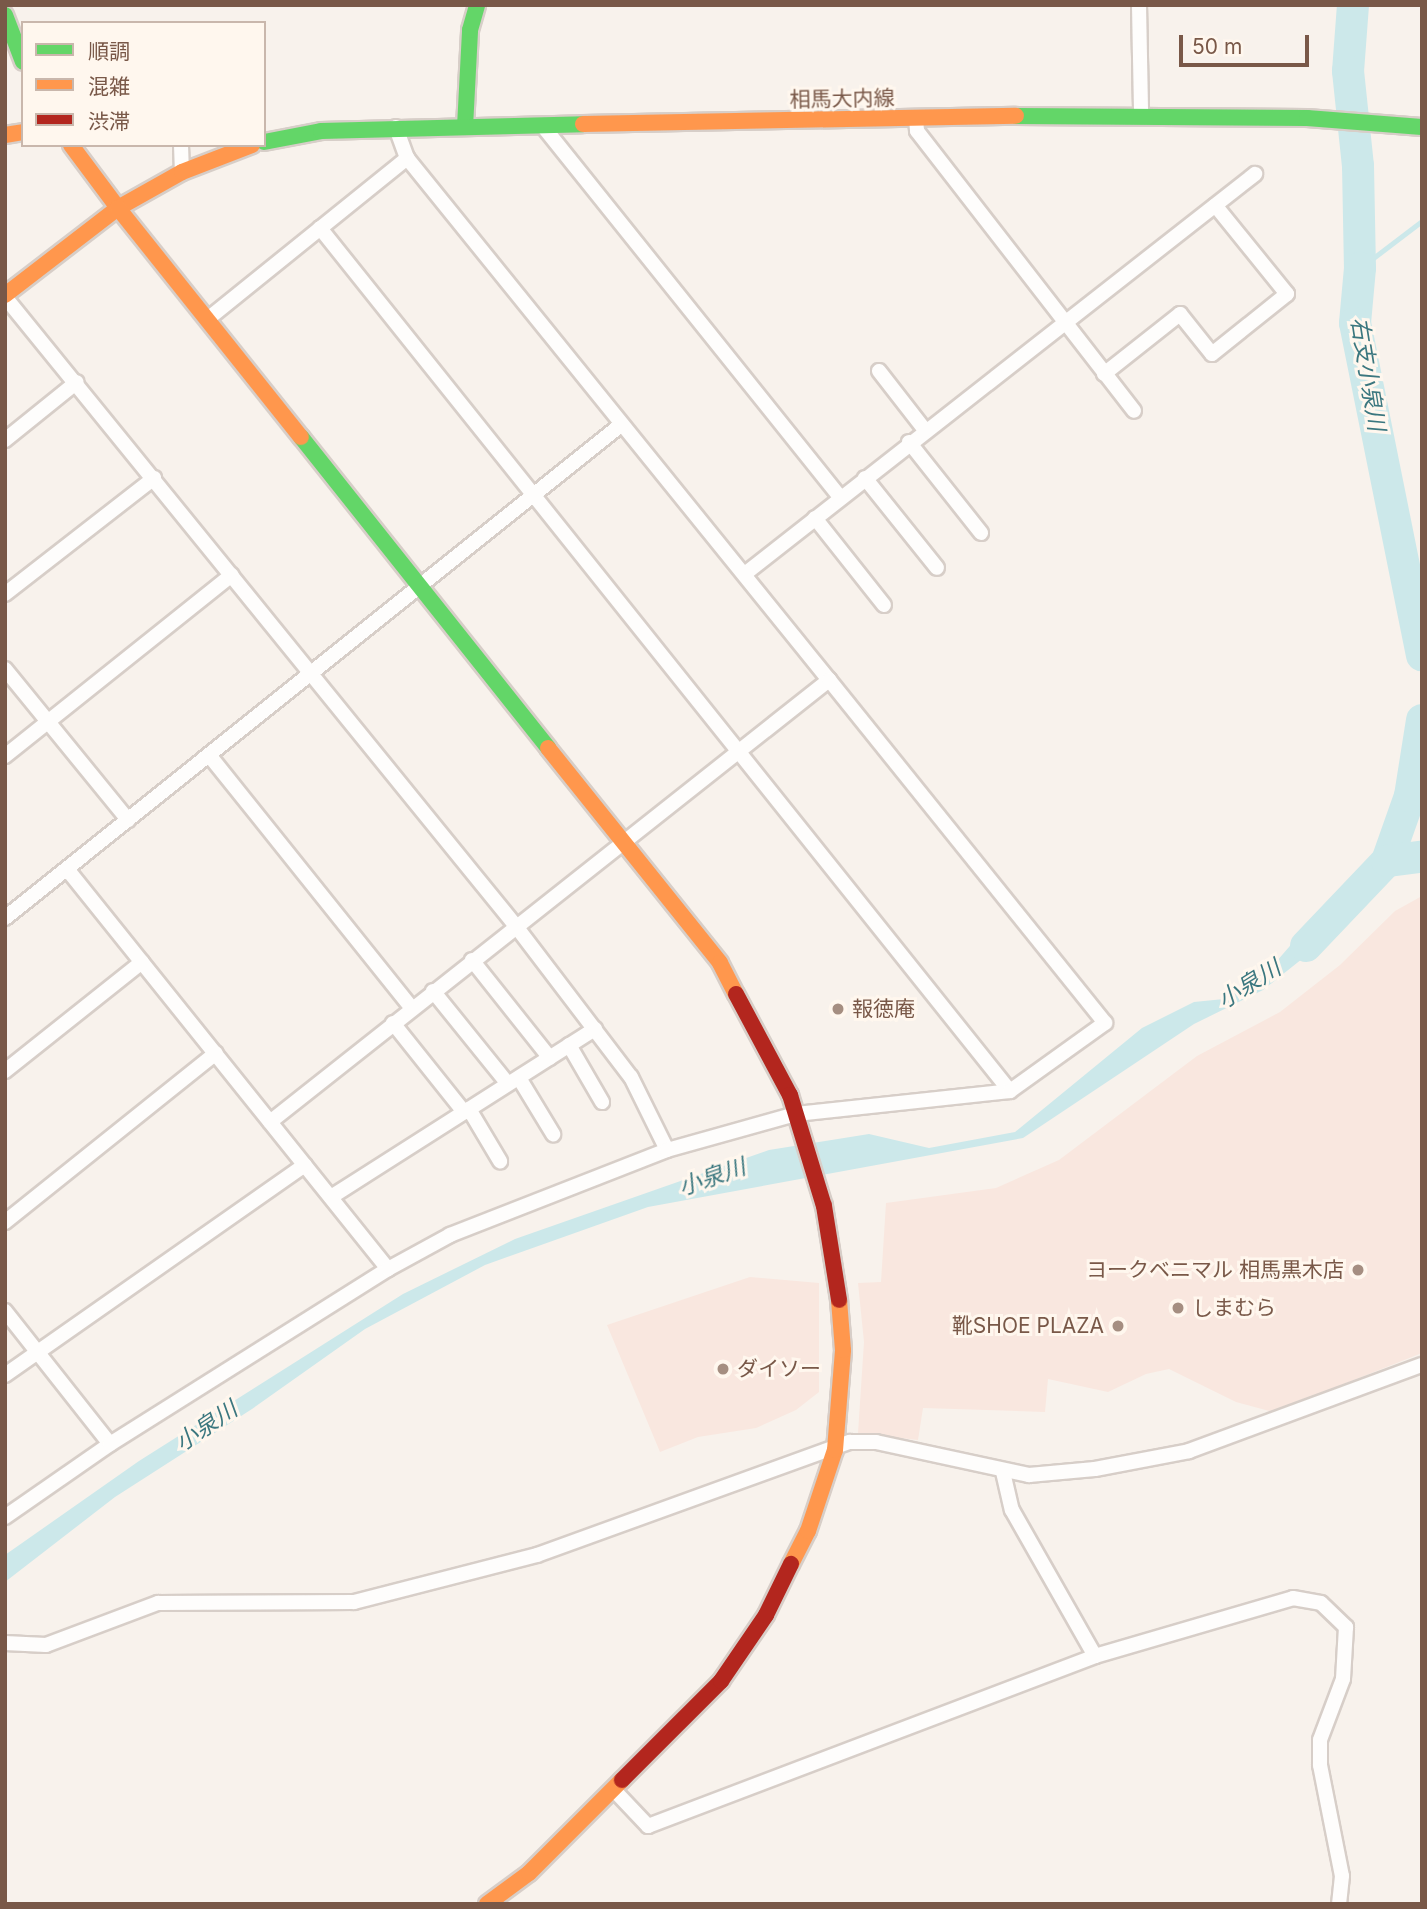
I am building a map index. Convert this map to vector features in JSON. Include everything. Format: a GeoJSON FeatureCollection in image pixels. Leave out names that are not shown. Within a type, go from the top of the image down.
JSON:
{"type":"FeatureCollection","features":[{"type":"Feature","properties":{"kind":"street"},"geometry":{"type":"LineString","coordinates":[[465,127],[470,30],[477,5]]}},
{"type":"Feature","properties":{"kind":"street"},"geometry":{"type":"LineString","coordinates":[[1139,5],[1141,114]]}},
{"type":"Feature","properties":{"kind":"street"},"geometry":{"type":"LineString","coordinates":[[5,15],[21,57]]}},
{"type":"Feature","properties":{"kind":"street","name":"相馬大内線"},"geometry":{"type":"LineString","coordinates":[[268,137],[396,127],[1141,114],[1307,118],[1422,127]]}},
{"type":"Feature","properties":{"kind":"street"},"geometry":{"type":"LineString","coordinates":[[916,119],[917,131],[1068,320],[1072,333],[1135,411]]}},
{"type":"Feature","properties":{"kind":"street"},"geometry":{"type":"LineString","coordinates":[[542,125],[841,498]]}},
{"type":"Feature","properties":{"kind":"street"},"geometry":{"type":"LineString","coordinates":[[5,1517],[110,1444],[388,1269],[450,1235],[667,1150],[796,1114],[1010,1091],[1105,1023],[746,573],[407,158],[396,127]]}},
{"type":"Feature","properties":{"kind":"street"},"geometry":{"type":"LineString","coordinates":[[72,147],[118,208],[209,318],[720,963],[755,1024],[796,1114],[824,1206],[835,1257],[843,1350],[835,1450],[808,1531],[766,1615],[721,1681],[528,1872],[487,1904]]}},
{"type":"Feature","properties":{"kind":"street"},"geometry":{"type":"LineString","coordinates":[[181,147],[182,172]]}},
{"type":"Feature","properties":{"kind":"street"},"geometry":{"type":"LineString","coordinates":[[247,147],[182,172],[118,208],[5,296],[515,925],[631,1077],[667,1150]]}},
{"type":"Feature","properties":{"kind":"street"},"geometry":{"type":"LineString","coordinates":[[209,318],[407,158]]}},
{"type":"Feature","properties":{"kind":"street"},"geometry":{"type":"LineString","coordinates":[[746,573],[909,442],[1255,174]]}},
{"type":"Feature","properties":{"kind":"street"},"geometry":{"type":"LineString","coordinates":[[1104,374],[1180,314],[1212,354],[1287,294],[1215,205]]}},
{"type":"Feature","properties":{"kind":"street"},"geometry":{"type":"LineString","coordinates":[[320,228],[1010,1091]]}},
{"type":"Feature","properties":{"kind":"street"},"geometry":{"type":"LineString","coordinates":[[879,371],[925,430]]}},
{"type":"Feature","properties":{"kind":"street"},"geometry":{"type":"LineString","coordinates":[[5,440],[76,383]]}},
{"type":"Feature","properties":{"kind":"street"},"geometry":{"type":"LineString","coordinates":[[5,918],[622,424]]}},
{"type":"Feature","properties":{"kind":"street"},"geometry":{"type":"LineString","coordinates":[[909,442],[981,533]]}},
{"type":"Feature","properties":{"kind":"street"},"geometry":{"type":"LineString","coordinates":[[5,594],[154,478]]}},
{"type":"Feature","properties":{"kind":"street"},"geometry":{"type":"LineString","coordinates":[[865,478],[937,568]]}},
{"type":"Feature","properties":{"kind":"street"},"geometry":{"type":"LineString","coordinates":[[815,518],[884,605]]}},
{"type":"Feature","properties":{"kind":"street"},"geometry":{"type":"LineString","coordinates":[[5,756],[232,575]]}},
{"type":"Feature","properties":{"kind":"street"},"geometry":{"type":"LineString","coordinates":[[5,669],[128,820]]}},
{"type":"Feature","properties":{"kind":"street"},"geometry":{"type":"LineString","coordinates":[[270,1122],[515,925],[829,680]]}},
{"type":"Feature","properties":{"kind":"street"},"geometry":{"type":"LineString","coordinates":[[209,755],[412,1008]]}},
{"type":"Feature","properties":{"kind":"street"},"geometry":{"type":"LineString","coordinates":[[67,869],[388,1269]]}},
{"type":"Feature","properties":{"kind":"street"},"geometry":{"type":"LineString","coordinates":[[472,960],[550,1058]]}},
{"type":"Feature","properties":{"kind":"street"},"geometry":{"type":"LineString","coordinates":[[5,1071],[142,962]]}},
{"type":"Feature","properties":{"kind":"street"},"geometry":{"type":"LineString","coordinates":[[433,991],[513,1081],[553,1134]]}},
{"type":"Feature","properties":{"kind":"street"},"geometry":{"type":"LineString","coordinates":[[393,1023],[466,1111],[500,1161]]}},
{"type":"Feature","properties":{"kind":"street"},"geometry":{"type":"LineString","coordinates":[[331,1197],[595,1029]]}},
{"type":"Feature","properties":{"kind":"street"},"geometry":{"type":"LineString","coordinates":[[569,1045],[602,1102]]}},
{"type":"Feature","properties":{"kind":"street"},"geometry":{"type":"LineString","coordinates":[[5,1222],[216,1053]]}},
{"type":"Feature","properties":{"kind":"street"},"geometry":{"type":"LineString","coordinates":[[5,1375],[305,1165]]}},
{"type":"Feature","properties":{"kind":"street"},"geometry":{"type":"LineString","coordinates":[[5,1311],[110,1444]]}},
{"type":"Feature","properties":{"kind":"street"},"geometry":{"type":"LineString","coordinates":[[5,1643],[47,1645],[158,1603],[354,1602],[537,1555],[850,1443],[876,1442],[1003,1472],[1029,1475],[1095,1469],[1189,1451],[1422,1365]]}},
{"type":"Feature","properties":{"kind":"street"},"geometry":{"type":"LineString","coordinates":[[1003,1472],[1013,1510],[1095,1656]]}},
{"type":"Feature","properties":{"kind":"street"},"geometry":{"type":"LineString","coordinates":[[613,1789],[648,1826],[1095,1656],[1293,1598],[1321,1603],[1346,1628],[1343,1679],[1320,1753],[1342,1876],[1339,1904]]}},
{"type":"Feature","properties":{"kind":"shaded area"},"geometry":{"type":"Polygon","coordinates":[[[1422,896],[1422,1353],[1273,1412],[1236,1402],[1169,1369],[1146,1374],[1108,1392],[1048,1379],[1045,1412],[923,1408],[918,1440],[858,1433],[864,1342],[858,1283],[881,1282],[886,1203],[996,1188],[1059,1160],[1197,1056],[1280,1012],[1340,965],[1395,911],[1422,896]]]}},
{"type":"Feature","properties":{"kind":"shaded area","name":"ダイソー"},"geometry":{"type":"Polygon","coordinates":[[[750,1277],[819,1283],[819,1392],[796,1410],[756,1428],[698,1437],[660,1452],[607,1325],[750,1277]]]}},
{"type":"Feature","properties":{"kind":"water"},"geometry":{"type":"Polygon","coordinates":[[[1328,902],[1342,927],[1263,990],[1194,1024],[1023,1138],[648,1207],[485,1265],[365,1329],[252,1409],[115,1497],[5,1582],[5,1555],[139,1461],[403,1294],[515,1239],[769,1150],[869,1134],[929,1148],[1015,1132],[1142,1028],[1194,1002],[1224,999],[1250,983],[1276,962],[1328,902]]]}},
{"type":"Feature","properties":{"kind":"waterway","name":"右支小泉川"},"geometry":{"type":"LineString","coordinates":[[1353,5],[1348,71],[1358,166],[1360,268],[1355,323],[1422,655]]}},
{"type":"Feature","properties":{"kind":"waterway"},"geometry":{"type":"LineString","coordinates":[[1360,268],[1422,221]]}},
{"type":"Feature","properties":{"kind":"waterway","name":"右支小泉川"},"geometry":{"type":"LineString","coordinates":[[1387,861],[1410,796],[1422,720]]}},
{"type":"Feature","properties":{"kind":"waterway","name":"小泉川"},"geometry":{"type":"LineString","coordinates":[[1306,946],[1387,861],[1422,857]]}},
{"type":"Feature","properties":{"kind":"traffic: fast"},"geometry":{"type":"LineString","coordinates":[[465,127],[470,30],[477,5]]}},
{"type":"Feature","properties":{"kind":"traffic: fast"},"geometry":{"type":"LineString","coordinates":[[5,15],[21,57]]}},
{"type":"Feature","properties":{"kind":"traffic: fast"},"geometry":{"type":"LineString","coordinates":[[1016,116],[1307,118],[1422,127]]}},
{"type":"Feature","properties":{"kind":"traffic: fast"},"geometry":{"type":"LineString","coordinates":[[266,142],[321,131],[583,124]]}},
{"type":"Feature","properties":{"kind":"traffic: fast"},"geometry":{"type":"LineString","coordinates":[[301,437],[548,748]]}},
{"type":"Feature","properties":{"kind":"traffic: slow"},"geometry":{"type":"LineString","coordinates":[[583,124],[1016,116]]}},
{"type":"Feature","properties":{"kind":"traffic: slow"},"geometry":{"type":"LineString","coordinates":[[5,135],[21,132]]}},
{"type":"Feature","properties":{"kind":"traffic: slow"},"geometry":{"type":"LineString","coordinates":[[72,147],[118,208],[182,172],[247,147]]}},
{"type":"Feature","properties":{"kind":"traffic: slow"},"geometry":{"type":"LineString","coordinates":[[5,295],[118,208],[301,437]]}},
{"type":"Feature","properties":{"kind":"traffic: slow"},"geometry":{"type":"LineString","coordinates":[[548,748],[720,963],[736,994]]}},
{"type":"Feature","properties":{"kind":"traffic: slow"},"geometry":{"type":"LineString","coordinates":[[791,1564],[808,1531],[835,1450],[843,1350],[839,1300]]}},
{"type":"Feature","properties":{"kind":"traffic: slow"},"geometry":{"type":"LineString","coordinates":[[487,1904],[529,1873],[622,1780]]}},
{"type":"Feature","properties":{"kind":"traffic: jam"},"geometry":{"type":"LineString","coordinates":[[736,994],[790,1095],[824,1206],[839,1300]]}},
{"type":"Feature","properties":{"kind":"traffic: jam"},"geometry":{"type":"LineString","coordinates":[[622,1780],[721,1681],[766,1615],[791,1564]]}},
{"type":"Feature","properties":{"kind":"place","name":"報徳庵"},"geometry":{"type":"Point","coordinates":[838,1009]}},
{"type":"Feature","properties":{"kind":"place","name":"ヨークベニマル 相馬黒木店"},"geometry":{"type":"Point","coordinates":[1358,1270]}},
{"type":"Feature","properties":{"kind":"place","name":"しまむら"},"geometry":{"type":"Point","coordinates":[1178,1308]}},
{"type":"Feature","properties":{"kind":"place","name":"靴SHOE PLAZA"},"geometry":{"type":"Point","coordinates":[1118,1326]}},
{"type":"Feature","properties":{"kind":"place","name":"ダイソー"},"geometry":{"type":"Point","coordinates":[723,1369]}}]}
